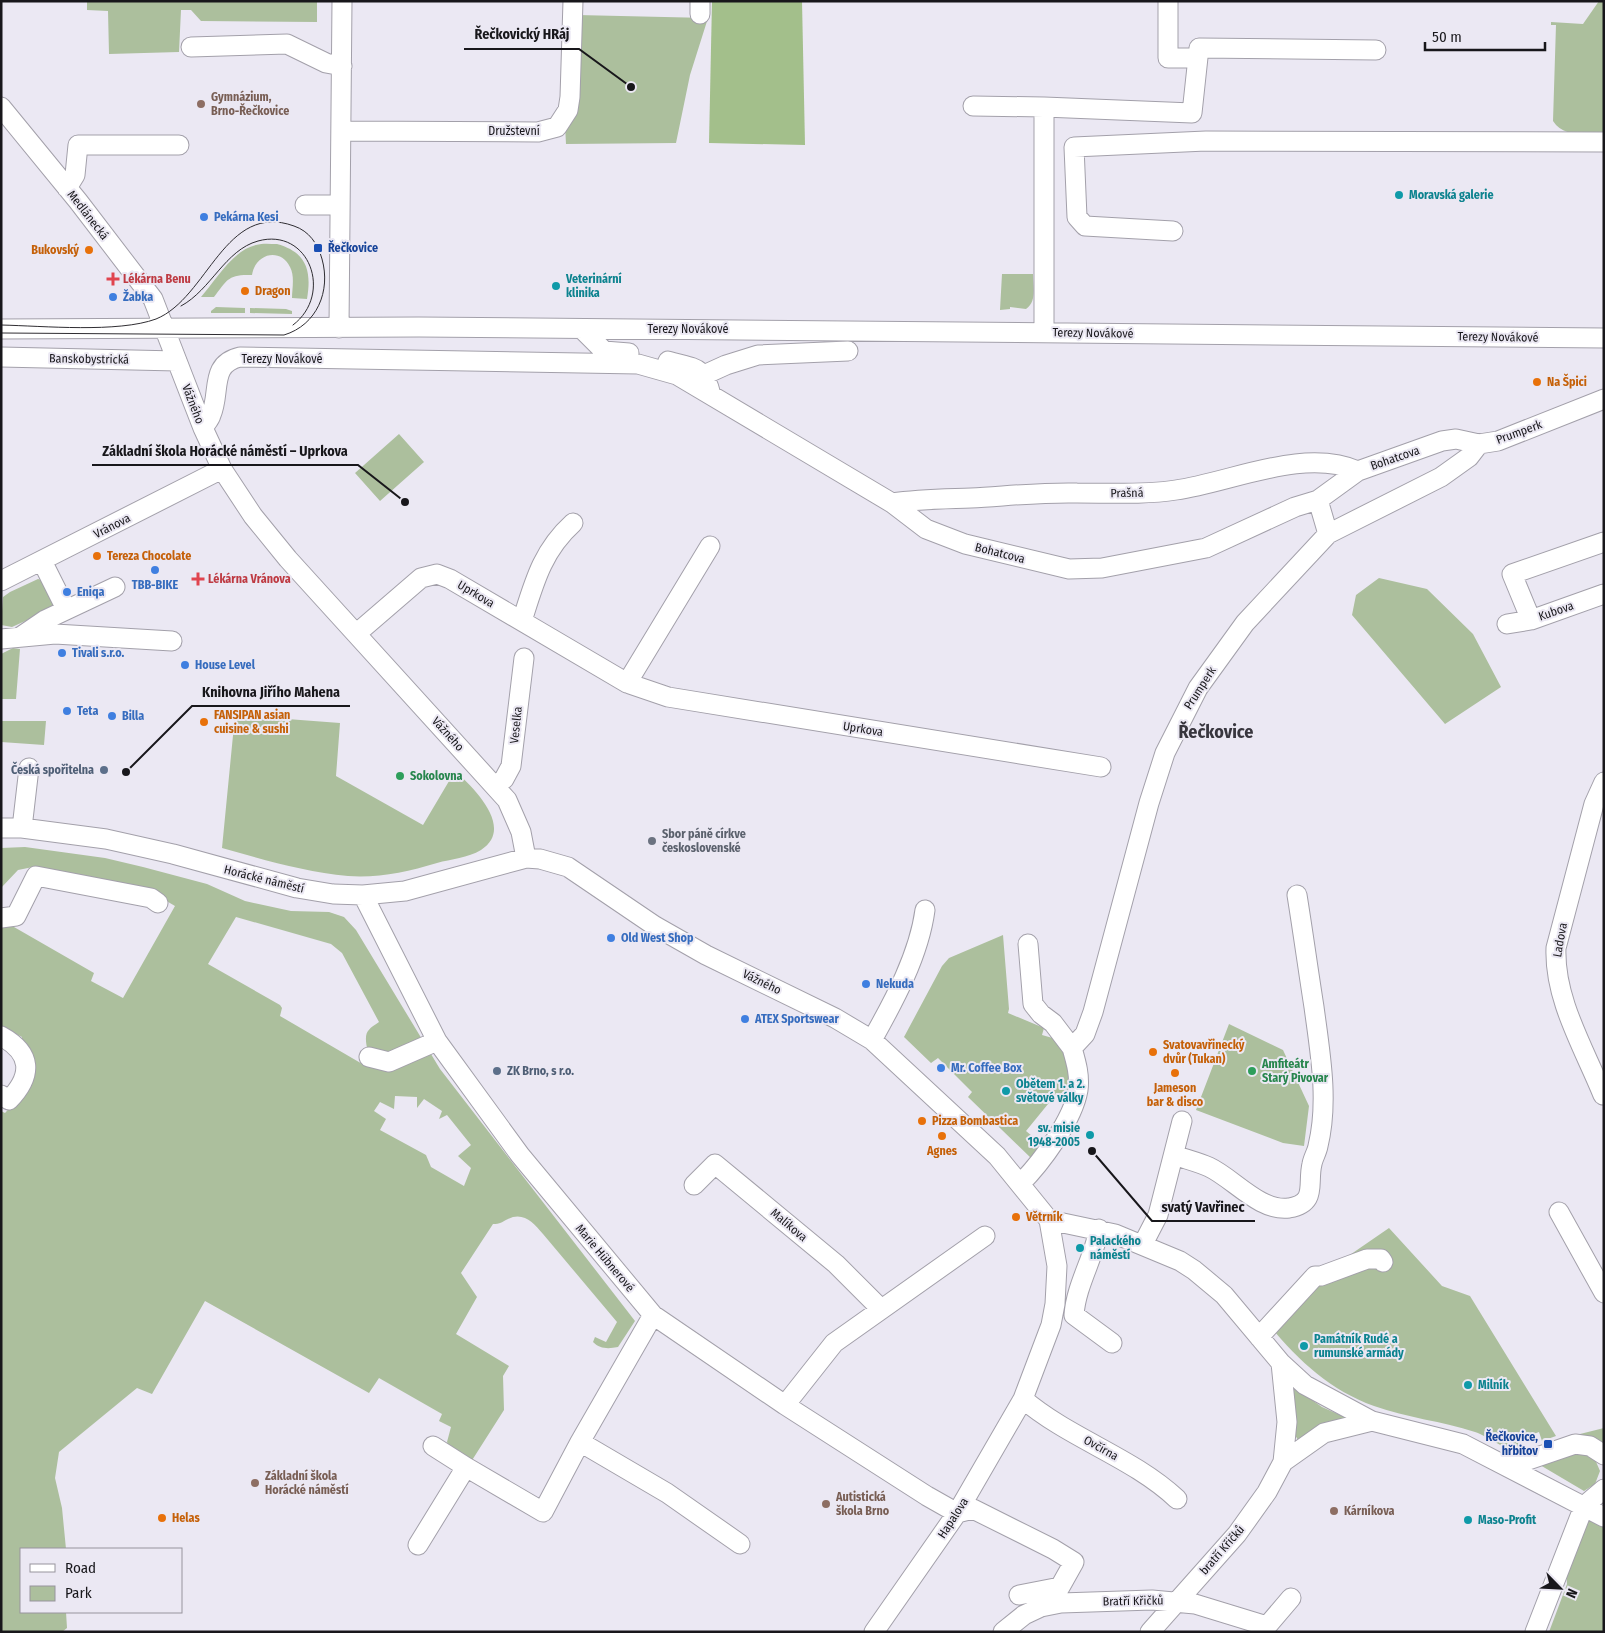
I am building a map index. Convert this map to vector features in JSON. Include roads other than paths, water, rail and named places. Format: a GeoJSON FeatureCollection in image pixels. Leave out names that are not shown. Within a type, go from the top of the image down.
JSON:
{"type":"FeatureCollection","features":[{"type":"Feature","properties":{"kind":"street"},"geometry":{"type":"LineString","coordinates":[[339,328],[342,1]]}},
{"type":"Feature","properties":{"kind":"street","name":"Družstevní"},"geometry":{"type":"LineString","coordinates":[[341,131],[538,132],[556,126],[564,118],[570,97],[573,1]]}},
{"type":"Feature","properties":{"kind":"street"},"geometry":{"type":"LineString","coordinates":[[1168,1],[1168,58],[1198,58]]}},
{"type":"Feature","properties":{"kind":"street"},"geometry":{"type":"LineString","coordinates":[[191,47],[287,44],[326,63],[342,66]]}},
{"type":"Feature","properties":{"kind":"street"},"geometry":{"type":"LineString","coordinates":[[973,106],[1192,113],[1198,48],[1376,50]]}},
{"type":"Feature","properties":{"kind":"street","name":"Medlánecká"},"geometry":{"type":"LineString","coordinates":[[1,107],[142,284],[152,299],[165,328]]}},
{"type":"Feature","properties":{"kind":"street"},"geometry":{"type":"LineString","coordinates":[[1044,107],[1044,332]]}},
{"type":"Feature","properties":{"kind":"street"},"geometry":{"type":"LineString","coordinates":[[1172,230],[1085,226],[1077,217],[1074,147],[1206,141],[1604,142]]}},
{"type":"Feature","properties":{"kind":"street"},"geometry":{"type":"LineString","coordinates":[[67,188],[75,174],[78,144],[179,145]]}},
{"type":"Feature","properties":{"kind":"street"},"geometry":{"type":"LineString","coordinates":[[305,204],[340,205]]}},
{"type":"Feature","properties":{"kind":"street"},"geometry":{"type":"LineString","coordinates":[[1,329],[165,328]]}},
{"type":"Feature","properties":{"kind":"street","name":"Terezy Novákové"},"geometry":{"type":"LineString","coordinates":[[165,328],[1044,332],[1604,338]]}},
{"type":"Feature","properties":{"kind":"street","name":"Vážného"},"geometry":{"type":"LineString","coordinates":[[165,328],[203,428],[222,469],[253,516],[288,559],[507,800],[515,817],[526,858],[540,859],[568,867],[655,926],[706,955],[835,1018],[872,1040]]}},
{"type":"Feature","properties":{"kind":"street"},"geometry":{"type":"LineString","coordinates":[[582,329],[604,351],[638,353],[702,371],[711,395]]}},
{"type":"Feature","properties":{"kind":"street"},"geometry":{"type":"LineString","coordinates":[[704,374],[758,355],[848,351]]}},
{"type":"Feature","properties":{"kind":"street","name":"Banskobystrická"},"geometry":{"type":"LineString","coordinates":[[1,357],[176,361]]}},
{"type":"Feature","properties":{"kind":"street","name":"Terezy Novákové"},"geometry":{"type":"LineString","coordinates":[[203,428],[211,416],[221,368],[229,360],[240,357],[638,364],[677,375],[711,395]]}},
{"type":"Feature","properties":{"kind":"street","name":"Bohatcova"},"geometry":{"type":"LineString","coordinates":[[711,395],[892,503],[926,529],[944,537],[1056,567],[1085,571],[1206,548],[1295,508],[1318,500],[1358,471],[1442,441],[1456,439],[1479,444]]}},
{"type":"Feature","properties":{"kind":"street","name":"Prumperk"},"geometry":{"type":"LineString","coordinates":[[1072,1048],[1086,1034],[1093,1012],[1149,803],[1165,753],[1198,688],[1245,623],[1328,534],[1441,477],[1469,457],[1479,444],[1498,441],[1604,399]]}},
{"type":"Feature","properties":{"kind":"street","name":"Prašná"},"geometry":{"type":"LineString","coordinates":[[892,503],[921,498],[972,498],[1038,493],[1176,490],[1294,464],[1319,462],[1342,464],[1358,471]]}},
{"type":"Feature","properties":{"kind":"street","name":"Vránova"},"geometry":{"type":"LineString","coordinates":[[1,581],[222,469]]}},
{"type":"Feature","properties":{"kind":"street"},"geometry":{"type":"LineString","coordinates":[[1318,500],[1328,534]]}},
{"type":"Feature","properties":{"kind":"street"},"geometry":{"type":"LineString","coordinates":[[522,621],[540,565],[560,535],[573,522]]}},
{"type":"Feature","properties":{"kind":"street"},"geometry":{"type":"LineString","coordinates":[[1531,620],[1512,574],[1604,542]]}},
{"type":"Feature","properties":{"kind":"street"},"geometry":{"type":"LineString","coordinates":[[626,683],[710,546]]}},
{"type":"Feature","properties":{"kind":"street"},"geometry":{"type":"LineString","coordinates":[[42,561],[66,609]]}},
{"type":"Feature","properties":{"kind":"street","name":"Uprkova"},"geometry":{"type":"LineString","coordinates":[[356,634],[421,578],[437,574],[450,579],[626,683],[668,698],[1101,766]]}},
{"type":"Feature","properties":{"kind":"street"},"geometry":{"type":"LineString","coordinates":[[10,638],[66,609],[115,588]]}},
{"type":"Feature","properties":{"kind":"street","name":"Kubova"},"geometry":{"type":"LineString","coordinates":[[1507,624],[1531,620],[1604,594]]}},
{"type":"Feature","properties":{"kind":"street"},"geometry":{"type":"LineString","coordinates":[[10,638],[56,634],[172,641]]}},
{"type":"Feature","properties":{"kind":"street","name":"Veselka"},"geometry":{"type":"LineString","coordinates":[[495,786],[506,777],[511,766],[524,658]]}},
{"type":"Feature","properties":{"kind":"street"},"geometry":{"type":"LineString","coordinates":[[22,828],[29,768]]}},
{"type":"Feature","properties":{"kind":"street","name":"Ladova"},"geometry":{"type":"LineString","coordinates":[[1603,1095],[1559,989],[1555,969],[1556,948],[1594,804],[1604,782]]}},
{"type":"Feature","properties":{"kind":"street","name":"Horácké náměstí"},"geometry":{"type":"LineString","coordinates":[[1,828],[22,828],[106,839],[173,854],[297,888],[333,894],[363,895],[418,888],[526,858]]}},
{"type":"Feature","properties":{"kind":"street"},"geometry":{"type":"LineString","coordinates":[[1,918],[16,916],[36,876],[150,898],[158,903]]}},
{"type":"Feature","properties":{"kind":"street"},"geometry":{"type":"LineString","coordinates":[[1174,1155],[1211,1168],[1240,1189],[1270,1205],[1286,1208],[1302,1205],[1308,1197],[1311,1188],[1312,1165],[1318,1145],[1320,1129],[1322,1056],[1298,894]]}},
{"type":"Feature","properties":{"kind":"street","name":"Marie Hübnerové"},"geometry":{"type":"LineString","coordinates":[[363,895],[438,1041],[520,1156],[653,1315],[785,1405],[927,1496],[958,1513]]}},
{"type":"Feature","properties":{"kind":"street"},"geometry":{"type":"LineString","coordinates":[[925,910],[922,929],[914,953],[872,1040],[980,1139],[1049,1220],[1057,1266],[1055,1304],[1051,1325],[1023,1399]]}},
{"type":"Feature","properties":{"kind":"street"},"geometry":{"type":"LineString","coordinates":[[1020,1184],[1035,1169],[1072,1109],[1078,1089],[1078,1069],[1072,1048],[1053,1023],[1040,1014],[1033,1004],[1028,944]]}},
{"type":"Feature","properties":{"kind":"street"},"geometry":{"type":"LineString","coordinates":[[1,1036],[12,1042],[22,1053],[27,1068],[22,1087],[9,1100],[1,1095]]}},
{"type":"Feature","properties":{"kind":"street"},"geometry":{"type":"LineString","coordinates":[[369,1057],[389,1062],[438,1041]]}},
{"type":"Feature","properties":{"kind":"street"},"geometry":{"type":"LineString","coordinates":[[1143,1244],[1158,1215],[1182,1121]]}},
{"type":"Feature","properties":{"kind":"street","name":"Malíkova"},"geometry":{"type":"LineString","coordinates":[[694,1185],[715,1164],[836,1264],[881,1309]]}},
{"type":"Feature","properties":{"kind":"street"},"geometry":{"type":"LineString","coordinates":[[1559,1212],[1604,1293]]}},
{"type":"Feature","properties":{"kind":"street"},"geometry":{"type":"LineString","coordinates":[[1049,1220],[1099,1229],[1143,1244],[1180,1261],[1210,1282],[1281,1363],[1316,1393],[1372,1421],[1463,1444],[1604,1518]]}},
{"type":"Feature","properties":{"kind":"street"},"geometry":{"type":"LineString","coordinates":[[1099,1229],[1096,1246],[1078,1294],[1074,1315],[1112,1343]]}},
{"type":"Feature","properties":{"kind":"street"},"geometry":{"type":"LineString","coordinates":[[785,1405],[834,1343],[985,1236]]}},
{"type":"Feature","properties":{"kind":"street"},"geometry":{"type":"LineString","coordinates":[[1259,1336],[1315,1276],[1330,1274],[1367,1259],[1381,1259],[1384,1262]]}},
{"type":"Feature","properties":{"kind":"street"},"geometry":{"type":"LineString","coordinates":[[433,1446],[543,1512],[580,1442],[653,1315]]}},
{"type":"Feature","properties":{"kind":"street"},"geometry":{"type":"LineString","coordinates":[[1281,1363],[1287,1422],[1284,1462]]}},
{"type":"Feature","properties":{"kind":"street","name":"Ovčírna"},"geometry":{"type":"LineString","coordinates":[[1023,1399],[1070,1432],[1140,1470],[1165,1487],[1177,1499]]}},
{"type":"Feature","properties":{"kind":"street","name":"Hapalova"},"geometry":{"type":"LineString","coordinates":[[874,1632],[958,1513],[1023,1399]]}},
{"type":"Feature","properties":{"kind":"street"},"geometry":{"type":"LineString","coordinates":[[1284,1462],[1324,1433],[1372,1421]]}},
{"type":"Feature","properties":{"kind":"street"},"geometry":{"type":"LineString","coordinates":[[580,1442],[667,1493],[740,1544]]}},
{"type":"Feature","properties":{"kind":"street"},"geometry":{"type":"LineString","coordinates":[[1508,1467],[1575,1444],[1590,1446],[1604,1455]]}},
{"type":"Feature","properties":{"kind":"street","name":"bratří Křičků"},"geometry":{"type":"LineString","coordinates":[[1150,1632],[1176,1600],[1237,1534],[1267,1492],[1284,1462]]}},
{"type":"Feature","properties":{"kind":"street"},"geometry":{"type":"LineString","coordinates":[[418,1545],[466,1467]]}},
{"type":"Feature","properties":{"kind":"street"},"geometry":{"type":"LineString","coordinates":[[1535,1632],[1584,1506],[1604,1489]]}},
{"type":"Feature","properties":{"kind":"street"},"geometry":{"type":"LineString","coordinates":[[958,1513],[973,1509],[1053,1548],[1074,1562],[1060,1586],[1019,1595]]}},
{"type":"Feature","properties":{"kind":"street","name":"Bratří Křičků"},"geometry":{"type":"LineString","coordinates":[[1004,1632],[1024,1615],[1041,1607],[1080,1602],[1176,1600],[1264,1629],[1291,1598]]}},
{"type":"Feature","properties":{"kind":"tram line"},"geometry":{"type":"LineString","coordinates":[[1,325],[102,327],[122,326],[156,319],[174,308],[190,292],[234,239],[251,227],[270,222],[294,226],[304,231],[318,248],[322,259],[324,283],[319,305],[305,323],[284,335],[1,333]]}},
{"type":"Feature","properties":{"kind":"tram line"},"geometry":{"type":"LineString","coordinates":[[181,306],[192,299],[236,253],[258,241],[276,239],[291,244],[302,253],[310,266],[313,281],[312,297],[305,312],[293,325]]}},
{"type":"Feature","properties":{"kind":"place","name":"Řečkovický HRáj"},"geometry":{"type":"Point","coordinates":[631,87]}},
{"type":"Feature","properties":{"kind":"place","name":"Gymnázium, Brno-Řečkovice"},"geometry":{"type":"Point","coordinates":[201,104]}},
{"type":"Feature","properties":{"kind":"place","name":"Moravská galerie"},"geometry":{"type":"Point","coordinates":[1399,195]}},
{"type":"Feature","properties":{"kind":"place","name":"Pekárna Kesi"},"geometry":{"type":"Point","coordinates":[204,217]}},
{"type":"Feature","properties":{"kind":"place","name":"Řečkovice"},"geometry":{"type":"Point","coordinates":[318,248]}},
{"type":"Feature","properties":{"kind":"place","name":"Bukovský"},"geometry":{"type":"Point","coordinates":[89,250]}},
{"type":"Feature","properties":{"kind":"place","name":"Lékárna Benu"},"geometry":{"type":"Point","coordinates":[113,279]}},
{"type":"Feature","properties":{"kind":"place","name":"Veterinární klinika"},"geometry":{"type":"Point","coordinates":[556,286]}},
{"type":"Feature","properties":{"kind":"place","name":"Dragon"},"geometry":{"type":"Point","coordinates":[245,291]}},
{"type":"Feature","properties":{"kind":"place","name":"Žabka"},"geometry":{"type":"Point","coordinates":[113,297]}},
{"type":"Feature","properties":{"kind":"place","name":"Na Špici"},"geometry":{"type":"Point","coordinates":[1537,382]}},
{"type":"Feature","properties":{"kind":"place","name":"Základní škola Horácké náměstí – Uprkova"},"geometry":{"type":"Point","coordinates":[405,502]}},
{"type":"Feature","properties":{"kind":"place","name":"Tereza Chocolate"},"geometry":{"type":"Point","coordinates":[97,556]}},
{"type":"Feature","properties":{"kind":"place","name":"TBB-BIKE"},"geometry":{"type":"Point","coordinates":[155,570]}},
{"type":"Feature","properties":{"kind":"place","name":"Lékárna Vránova"},"geometry":{"type":"Point","coordinates":[198,579]}},
{"type":"Feature","properties":{"kind":"place","name":"Eniqa"},"geometry":{"type":"Point","coordinates":[67,592]}},
{"type":"Feature","properties":{"kind":"place","name":"Tivali s.r.o."},"geometry":{"type":"Point","coordinates":[62,653]}},
{"type":"Feature","properties":{"kind":"place","name":"House Level"},"geometry":{"type":"Point","coordinates":[185,665]}},
{"type":"Feature","properties":{"kind":"place","name":"Teta"},"geometry":{"type":"Point","coordinates":[67,711]}},
{"type":"Feature","properties":{"kind":"place","name":"Billa"},"geometry":{"type":"Point","coordinates":[112,716]}},
{"type":"Feature","properties":{"kind":"place","name":"FANSIPAN asian cuisine & sushi"},"geometry":{"type":"Point","coordinates":[204,722]}},
{"type":"Feature","properties":{"kind":"place","name":"Česká spořitelna"},"geometry":{"type":"Point","coordinates":[104,770]}},
{"type":"Feature","properties":{"kind":"place","name":"Knihovna Jiřího Mahena"},"geometry":{"type":"Point","coordinates":[126,772]}},
{"type":"Feature","properties":{"kind":"place","name":"Sokolovna"},"geometry":{"type":"Point","coordinates":[400,776]}},
{"type":"Feature","properties":{"kind":"place","name":"Sbor páně církve československé"},"geometry":{"type":"Point","coordinates":[652,841]}},
{"type":"Feature","properties":{"kind":"place","name":"Old West Shop"},"geometry":{"type":"Point","coordinates":[611,938]}},
{"type":"Feature","properties":{"kind":"place","name":"Nekuda"},"geometry":{"type":"Point","coordinates":[866,984]}},
{"type":"Feature","properties":{"kind":"place","name":"ATEX Sportswear"},"geometry":{"type":"Point","coordinates":[745,1019]}},
{"type":"Feature","properties":{"kind":"place","name":"Svatovavřinecký dvůr (Tukan)"},"geometry":{"type":"Point","coordinates":[1153,1052]}},
{"type":"Feature","properties":{"kind":"place","name":"Mr. Coffee Box"},"geometry":{"type":"Point","coordinates":[941,1068]}},
{"type":"Feature","properties":{"kind":"place","name":"ZK Brno, s r.o."},"geometry":{"type":"Point","coordinates":[497,1071]}},
{"type":"Feature","properties":{"kind":"place","name":"Amfiteátr Starý Pivovar"},"geometry":{"type":"Point","coordinates":[1252,1071]}},
{"type":"Feature","properties":{"kind":"place","name":"Jameson bar & disco"},"geometry":{"type":"Point","coordinates":[1175,1073]}},
{"type":"Feature","properties":{"kind":"place","name":"Obětem 1. a 2. světové války"},"geometry":{"type":"Point","coordinates":[1006,1091]}},
{"type":"Feature","properties":{"kind":"place","name":"Pizza Bombastica"},"geometry":{"type":"Point","coordinates":[922,1121]}},
{"type":"Feature","properties":{"kind":"place","name":"sv. misie 1948-2005"},"geometry":{"type":"Point","coordinates":[1090,1135]}},
{"type":"Feature","properties":{"kind":"place","name":"Agnes"},"geometry":{"type":"Point","coordinates":[942,1136]}},
{"type":"Feature","properties":{"kind":"place","name":"svatý Vavřinec"},"geometry":{"type":"Point","coordinates":[1092,1151]}},
{"type":"Feature","properties":{"kind":"place","name":"Větrník"},"geometry":{"type":"Point","coordinates":[1016,1217]}},
{"type":"Feature","properties":{"kind":"place","name":"Palackého náměstí"},"geometry":{"type":"Point","coordinates":[1080,1248]}},
{"type":"Feature","properties":{"kind":"place","name":"Památník Rudé a rumunské armády"},"geometry":{"type":"Point","coordinates":[1304,1346]}},
{"type":"Feature","properties":{"kind":"place","name":"Milník"},"geometry":{"type":"Point","coordinates":[1468,1385]}},
{"type":"Feature","properties":{"kind":"place","name":"Řečkovice, hřbitov"},"geometry":{"type":"Point","coordinates":[1548,1444]}},
{"type":"Feature","properties":{"kind":"place","name":"Základní škola Horácké náměstí"},"geometry":{"type":"Point","coordinates":[255,1483]}},
{"type":"Feature","properties":{"kind":"place","name":"Autistická škola Brno"},"geometry":{"type":"Point","coordinates":[826,1504]}},
{"type":"Feature","properties":{"kind":"place","name":"Kárníkova"},"geometry":{"type":"Point","coordinates":[1334,1511]}},
{"type":"Feature","properties":{"kind":"place","name":"Helas"},"geometry":{"type":"Point","coordinates":[162,1518]}},
{"type":"Feature","properties":{"kind":"place","name":"Maso-Profit"},"geometry":{"type":"Point","coordinates":[1468,1520]}},
{"type":"Feature","properties":{"kind":"district","name":"Řečkovice"},"geometry":{"type":"Point","coordinates":[1216,732]}}]}
